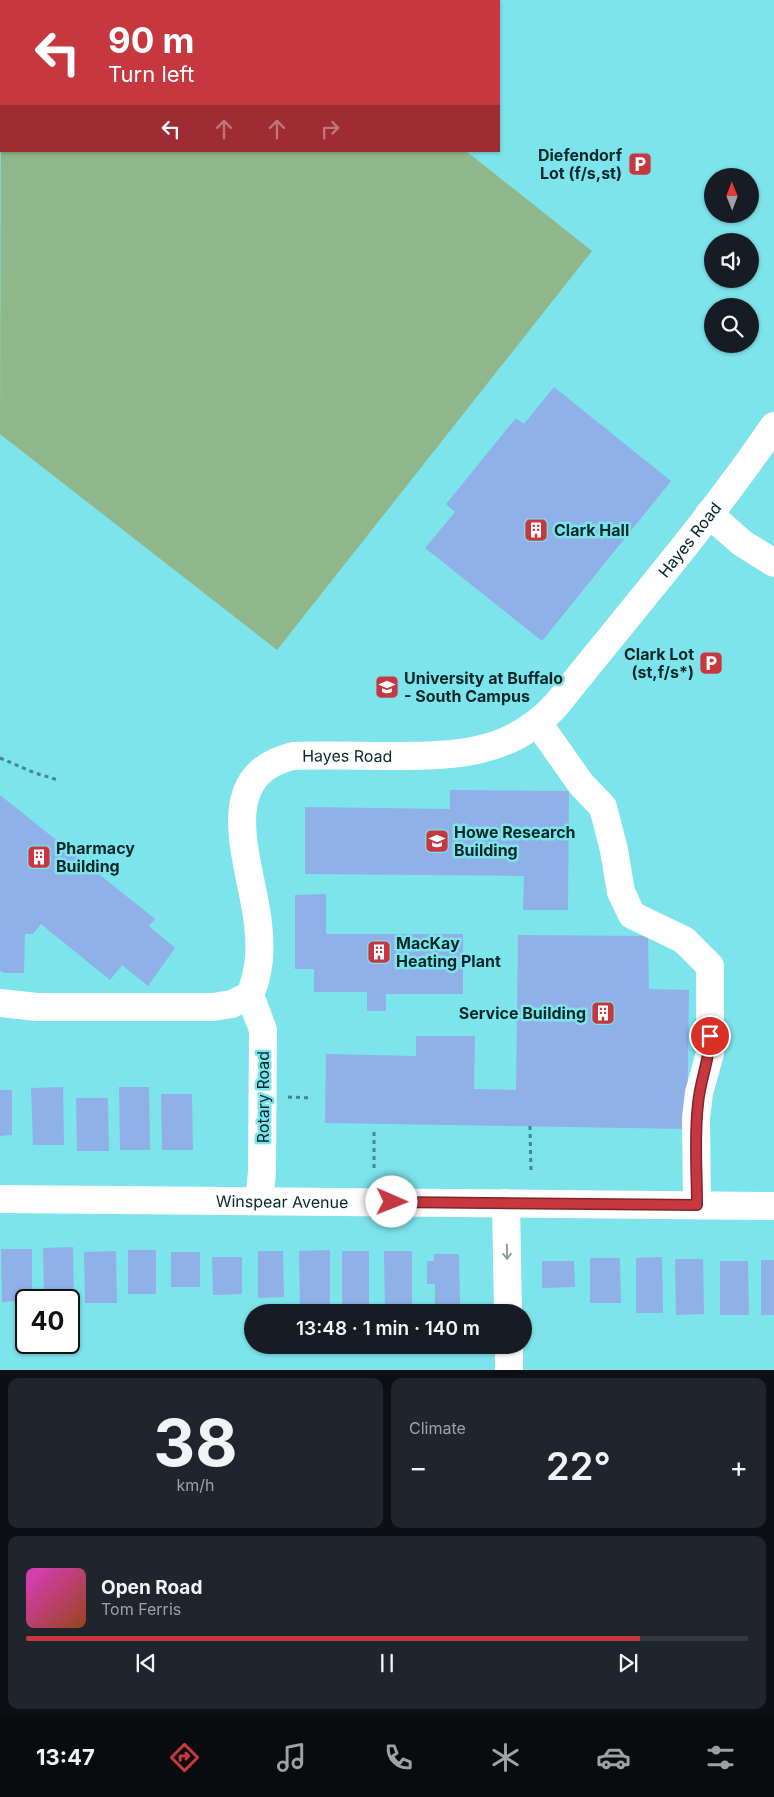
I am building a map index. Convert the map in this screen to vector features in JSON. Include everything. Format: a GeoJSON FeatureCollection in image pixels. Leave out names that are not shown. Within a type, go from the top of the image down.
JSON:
{"type":"FeatureCollection","features":[{"type":"Feature","properties":{"kind":"street","name":"Hayes Road"},"geometry":{"type":"LineString","coordinates":[[250,995],[258,978],[260,957],[258,923],[243,838],[242,803],[248,786],[257,774],[280,759],[293,756],[464,754],[506,742],[538,723],[557,704],[709,514],[774,426]]}},
{"type":"Feature","properties":{"kind":"street"},"geometry":{"type":"LineString","coordinates":[[709,514],[742,543],[774,563]]}},
{"type":"Feature","properties":{"kind":"street"},"geometry":{"type":"LineString","coordinates":[[538,723],[581,784],[603,807],[614,850],[621,892],[632,915],[684,940],[710,966],[710,1053],[699,1093],[696,1118],[697,1205]]}},
{"type":"Feature","properties":{"kind":"street"},"geometry":{"type":"LineString","coordinates":[[0,1003],[37,1007],[213,1007],[232,1004],[250,995]]}},
{"type":"Feature","properties":{"kind":"street","name":"Rotary Road"},"geometry":{"type":"LineString","coordinates":[[250,995],[263,1030],[262,1172],[259,1201]]}},
{"type":"Feature","properties":{"kind":"street","name":"Winspear Avenue"},"geometry":{"type":"LineString","coordinates":[[0,1199],[774,1206]]}},
{"type":"Feature","properties":{"kind":"street"},"geometry":{"type":"LineString","coordinates":[[506,1203],[508,1304]]}},
{"type":"Feature","properties":{"kind":"street"},"geometry":{"type":"LineString","coordinates":[[508,1354],[509,1370]]}},
{"type":"Feature","properties":{"kind":"path"},"geometry":{"type":"LineString","coordinates":[[0,758],[34,773],[58,780]]}},
{"type":"Feature","properties":{"kind":"path"},"geometry":{"type":"LineString","coordinates":[[280,1097],[312,1098]]}},
{"type":"Feature","properties":{"kind":"path"},"geometry":{"type":"LineString","coordinates":[[530,1126],[531,1173]]}},
{"type":"Feature","properties":{"kind":"path"},"geometry":{"type":"LineString","coordinates":[[374,1132],[374,1170]]}},
{"type":"Feature","properties":{"kind":"green space"},"geometry":{"type":"Polygon","coordinates":[[[1,152],[467,152],[592,251],[277,650],[0,434],[1,152]]]}},
{"type":"Feature","properties":{"kind":"building","name":"Clark Hall"},"geometry":{"type":"Polygon","coordinates":[[[554,387],[671,481],[542,641],[425,548],[455,512],[446,504],[516,418],[524,424],[554,387]]]}},
{"type":"Feature","properties":{"kind":"building","name":"Howe Research Building"},"geometry":{"type":"Polygon","coordinates":[[[450,790],[569,791],[568,910],[523,910],[524,876],[305,874],[305,807],[450,809],[450,790]]]}},
{"type":"Feature","properties":{"kind":"building","name":"Pharmacy Building"},"geometry":{"type":"Polygon","coordinates":[[[0,795],[155,919],[149,926],[175,948],[148,986],[122,965],[110,980],[41,924],[33,934],[25,934],[24,973],[5,973],[0,971],[0,795]]]}},
{"type":"Feature","properties":{"kind":"building","name":"MacKay Heating Plant"},"geometry":{"type":"Polygon","coordinates":[[[326,894],[326,934],[463,934],[463,994],[386,994],[386,1011],[367,1011],[367,992],[314,992],[314,969],[295,969],[295,895],[326,894]]]}},
{"type":"Feature","properties":{"kind":"building","name":"Service Building"},"geometry":{"type":"Polygon","coordinates":[[[518,935],[648,936],[649,989],[689,990],[687,1129],[325,1123],[326,1054],[416,1056],[416,1036],[475,1036],[474,1089],[516,1090],[518,935]]]}},
{"type":"Feature","properties":{"kind":"building"},"geometry":{"type":"Polygon","coordinates":[[[63,1087],[64,1145],[33,1145],[31,1088],[63,1087]]]}},
{"type":"Feature","properties":{"kind":"building"},"geometry":{"type":"Polygon","coordinates":[[[119,1087],[149,1087],[150,1150],[120,1150],[119,1087]]]}},
{"type":"Feature","properties":{"kind":"building"},"geometry":{"type":"Polygon","coordinates":[[[0,1090],[12,1090],[12,1135],[0,1136],[0,1090]]]}},
{"type":"Feature","properties":{"kind":"building"},"geometry":{"type":"Polygon","coordinates":[[[161,1094],[192,1094],[193,1150],[162,1150],[161,1094]]]}},
{"type":"Feature","properties":{"kind":"building"},"geometry":{"type":"Polygon","coordinates":[[[76,1098],[108,1098],[109,1151],[77,1151],[76,1098]]]}},
{"type":"Feature","properties":{"kind":"building"},"geometry":{"type":"Polygon","coordinates":[[[73,1247],[74,1289],[44,1289],[43,1248],[73,1247]]]}},
{"type":"Feature","properties":{"kind":"building"},"geometry":{"type":"Polygon","coordinates":[[[1,1249],[32,1249],[32,1289],[15,1289],[15,1301],[2,1302],[1,1249]]]}},
{"type":"Feature","properties":{"kind":"building"},"geometry":{"type":"Polygon","coordinates":[[[128,1250],[156,1250],[156,1294],[128,1294],[128,1250]]]}},
{"type":"Feature","properties":{"kind":"building"},"geometry":{"type":"Polygon","coordinates":[[[330,1250],[330,1304],[300,1304],[299,1251],[330,1250]]]}},
{"type":"Feature","properties":{"kind":"building"},"geometry":{"type":"Polygon","coordinates":[[[116,1251],[117,1303],[85,1303],[84,1252],[116,1251]]]}},
{"type":"Feature","properties":{"kind":"building"},"geometry":{"type":"Polygon","coordinates":[[[258,1251],[283,1251],[284,1297],[258,1298],[258,1251]]]}},
{"type":"Feature","properties":{"kind":"building"},"geometry":{"type":"Polygon","coordinates":[[[342,1251],[369,1251],[369,1304],[342,1304],[342,1251]]]}},
{"type":"Feature","properties":{"kind":"building"},"geometry":{"type":"Polygon","coordinates":[[[384,1251],[412,1251],[412,1304],[385,1304],[384,1251]]]}},
{"type":"Feature","properties":{"kind":"building"},"geometry":{"type":"Polygon","coordinates":[[[171,1252],[200,1252],[200,1287],[171,1287],[171,1252]]]}},
{"type":"Feature","properties":{"kind":"building"},"geometry":{"type":"Polygon","coordinates":[[[434,1254],[459,1254],[460,1304],[435,1304],[435,1284],[427,1284],[427,1261],[434,1261],[434,1254]]]}},
{"type":"Feature","properties":{"kind":"building"},"geometry":{"type":"Polygon","coordinates":[[[212,1257],[242,1257],[242,1294],[213,1295],[212,1257]]]}},
{"type":"Feature","properties":{"kind":"building"},"geometry":{"type":"Polygon","coordinates":[[[662,1257],[663,1313],[636,1313],[636,1258],[662,1257]]]}},
{"type":"Feature","properties":{"kind":"building"},"geometry":{"type":"Polygon","coordinates":[[[590,1258],[620,1258],[621,1303],[590,1303],[590,1258]]]}},
{"type":"Feature","properties":{"kind":"building"},"geometry":{"type":"Polygon","coordinates":[[[675,1259],[703,1259],[704,1314],[676,1315],[675,1259]]]}},
{"type":"Feature","properties":{"kind":"building"},"geometry":{"type":"Polygon","coordinates":[[[761,1260],[774,1260],[774,1315],[761,1315],[761,1260]]]}},
{"type":"Feature","properties":{"kind":"building"},"geometry":{"type":"Polygon","coordinates":[[[542,1261],[574,1261],[575,1287],[542,1288],[542,1261]]]}},
{"type":"Feature","properties":{"kind":"building"},"geometry":{"type":"Polygon","coordinates":[[[720,1261],[748,1261],[749,1315],[720,1315],[720,1261]]]}},
{"type":"Feature","properties":{"kind":"place","name":"Diefendorf Lot (f/s,st)"},"geometry":{"type":"Point","coordinates":[640,164]}},
{"type":"Feature","properties":{"kind":"place","name":"Clark Hall"},"geometry":{"type":"Point","coordinates":[536,530]}},
{"type":"Feature","properties":{"kind":"place","name":"Clark Lot (st,f/s*)"},"geometry":{"type":"Point","coordinates":[711,663]}},
{"type":"Feature","properties":{"kind":"place","name":"University at Buffalo - South Campus"},"geometry":{"type":"Point","coordinates":[387,687]}},
{"type":"Feature","properties":{"kind":"place","name":"Howe Research Building"},"geometry":{"type":"Point","coordinates":[437,841]}},
{"type":"Feature","properties":{"kind":"place","name":"Pharmacy Building"},"geometry":{"type":"Point","coordinates":[39,857]}},
{"type":"Feature","properties":{"kind":"place","name":"MacKay Heating Plant"},"geometry":{"type":"Point","coordinates":[379,952]}},
{"type":"Feature","properties":{"kind":"place","name":"Service Building"},"geometry":{"type":"Point","coordinates":[603,1013]}},
{"type":"Feature","properties":{"kind":"route"},"geometry":{"type":"LineString","coordinates":[[392,1202],[697,1205],[696,1118],[699,1093],[710,1053],[710,1036]]}}]}
